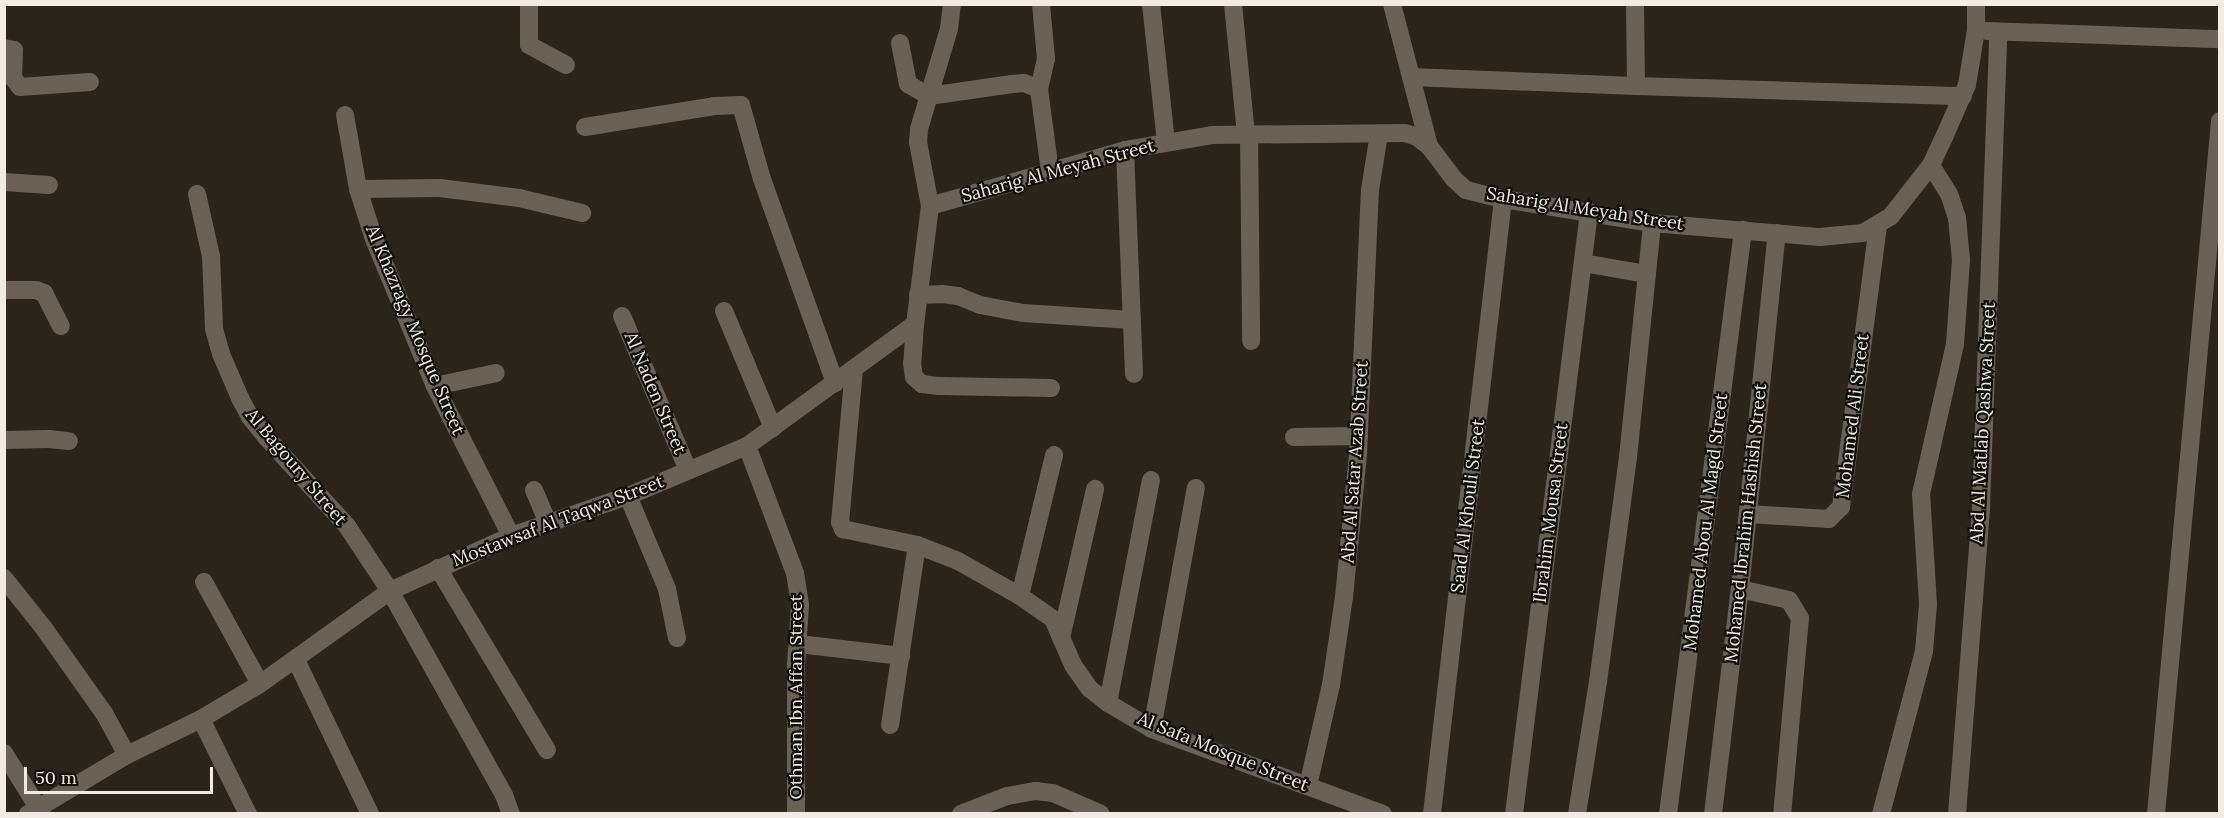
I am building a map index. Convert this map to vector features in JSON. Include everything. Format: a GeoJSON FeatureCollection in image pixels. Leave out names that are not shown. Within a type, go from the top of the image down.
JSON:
{"type":"FeatureCollection","features":[{"type":"Feature","properties":{"kind":"street"},"geometry":{"type":"LineString","coordinates":[[529,4],[529,45],[566,65]]}},
{"type":"Feature","properties":{"kind":"street"},"geometry":{"type":"LineString","coordinates":[[952,4],[949,29],[928,96],[918,142],[930,206],[915,324],[914,377],[922,384],[1051,388]]}},
{"type":"Feature","properties":{"kind":"street"},"geometry":{"type":"LineString","coordinates":[[1041,4],[1046,59],[1039,89],[1050,171]]}},
{"type":"Feature","properties":{"kind":"street"},"geometry":{"type":"LineString","coordinates":[[1150,4],[1166,142]]}},
{"type":"Feature","properties":{"kind":"street"},"geometry":{"type":"LineString","coordinates":[[1233,4],[1247,134],[1251,341]]}},
{"type":"Feature","properties":{"kind":"street"},"geometry":{"type":"LineString","coordinates":[[1392,4],[1430,146]]}},
{"type":"Feature","properties":{"kind":"street"},"geometry":{"type":"LineString","coordinates":[[1635,4],[1636,86]]}},
{"type":"Feature","properties":{"kind":"street","name":"Saharig Al Meyah Street"},"geometry":{"type":"LineString","coordinates":[[930,206],[1125,150],[1166,142],[1212,135],[1405,133],[1417,137],[1430,146],[1454,179],[1466,190],[1503,199],[1652,223],[1847,236],[1878,226],[1891,216],[1930,165],[1964,96],[1973,59],[1976,4]]}},
{"type":"Feature","properties":{"kind":"street"},"geometry":{"type":"LineString","coordinates":[[1976,30],[2220,39]]}},
{"type":"Feature","properties":{"kind":"street","name":"Abd Al Matlab Qashwa Street"},"geometry":{"type":"LineString","coordinates":[[1957,813],[1981,506],[1998,32]]}},
{"type":"Feature","properties":{"kind":"street"},"geometry":{"type":"LineString","coordinates":[[900,43],[908,84],[928,96],[1012,84],[1024,84],[1039,89]]}},
{"type":"Feature","properties":{"kind":"street"},"geometry":{"type":"LineString","coordinates":[[4,48],[14,50],[13,78],[20,87],[90,82]]}},
{"type":"Feature","properties":{"kind":"street"},"geometry":{"type":"LineString","coordinates":[[1411,77],[1964,96]]}},
{"type":"Feature","properties":{"kind":"street"},"geometry":{"type":"LineString","coordinates":[[585,127],[714,106],[738,103],[743,106],[762,179],[835,383]]}},
{"type":"Feature","properties":{"kind":"street","name":"Al Khazragy Mosque Street"},"geometry":{"type":"LineString","coordinates":[[345,115],[358,189],[374,239],[435,386],[511,536]]}},
{"type":"Feature","properties":{"kind":"street"},"geometry":{"type":"LineString","coordinates":[[2156,813],[2220,121]]}},
{"type":"Feature","properties":{"kind":"street","name":"Abd Al Satar Azab Street"},"geometry":{"type":"LineString","coordinates":[[1308,786],[1331,685],[1344,597],[1359,436],[1370,190],[1379,134]]}},
{"type":"Feature","properties":{"kind":"street"},"geometry":{"type":"LineString","coordinates":[[1125,150],[1134,374]]}},
{"type":"Feature","properties":{"kind":"street"},"geometry":{"type":"LineString","coordinates":[[1881,813],[1924,651],[1928,604],[1921,494],[1955,344],[1961,260],[1957,218],[1949,194],[1930,165]]}},
{"type":"Feature","properties":{"kind":"street"},"geometry":{"type":"LineString","coordinates":[[4,182],[49,185]]}},
{"type":"Feature","properties":{"kind":"street"},"geometry":{"type":"LineString","coordinates":[[358,189],[440,188],[519,198],[582,213]]}},
{"type":"Feature","properties":{"kind":"street","name":"Al Bagoury Street"},"geometry":{"type":"LineString","coordinates":[[197,194],[211,256],[214,329],[221,354],[240,398],[250,417],[267,438],[347,526],[390,591],[504,795],[511,813]]}},
{"type":"Feature","properties":{"kind":"street","name":"Saad Al Khouli Street"},"geometry":{"type":"LineString","coordinates":[[1432,813],[1503,199]]}},
{"type":"Feature","properties":{"kind":"street","name":"Ibrahim Mousa Street"},"geometry":{"type":"LineString","coordinates":[[1514,813],[1589,212]]}},
{"type":"Feature","properties":{"kind":"street"},"geometry":{"type":"LineString","coordinates":[[1577,813],[1598,682],[1628,458],[1652,223]]}},
{"type":"Feature","properties":{"kind":"street","name":"Mohamed Ali Street"},"geometry":{"type":"LineString","coordinates":[[1748,514],[1829,519],[1841,507],[1878,226]]}},
{"type":"Feature","properties":{"kind":"street","name":"Mohamed Abou Al Magd Street"},"geometry":{"type":"LineString","coordinates":[[1668,813],[1743,230]]}},
{"type":"Feature","properties":{"kind":"street","name":"Mohamed Ibrahim Hashish Street"},"geometry":{"type":"LineString","coordinates":[[1713,813],[1740,589],[1777,233]]}},
{"type":"Feature","properties":{"kind":"street"},"geometry":{"type":"LineString","coordinates":[[1583,263],[1647,274]]}},
{"type":"Feature","properties":{"kind":"street"},"geometry":{"type":"LineString","coordinates":[[4,290],[44,293],[61,326]]}},
{"type":"Feature","properties":{"kind":"street"},"geometry":{"type":"LineString","coordinates":[[918,295],[958,296],[980,305],[1023,313],[1132,320]]}},
{"type":"Feature","properties":{"kind":"street"},"geometry":{"type":"LineString","coordinates":[[724,311],[773,429]]}},
{"type":"Feature","properties":{"kind":"street","name":"Al Naden Street"},"geometry":{"type":"LineString","coordinates":[[622,316],[688,470]]}},
{"type":"Feature","properties":{"kind":"street","name":"Mostawsaf Al Taqwa Street"},"geometry":{"type":"LineString","coordinates":[[36,811],[127,755],[201,719],[260,684],[390,591],[511,536],[628,496],[747,446],[915,324]]}},
{"type":"Feature","properties":{"kind":"street","name":"Al Safa Mosque Street"},"geometry":{"type":"LineString","coordinates":[[854,369],[840,522],[843,529],[917,545],[958,561],[1020,596],[1053,619],[1073,665],[1090,689],[1108,703],[1152,729],[1383,813]]}},
{"type":"Feature","properties":{"kind":"street"},"geometry":{"type":"LineString","coordinates":[[435,386],[496,373]]}},
{"type":"Feature","properties":{"kind":"street"},"geometry":{"type":"LineString","coordinates":[[1294,437],[1359,436]]}},
{"type":"Feature","properties":{"kind":"street"},"geometry":{"type":"LineString","coordinates":[[4,440],[69,441]]}},
{"type":"Feature","properties":{"kind":"street","name":"Othman Ibn Affan Street"},"geometry":{"type":"LineString","coordinates":[[747,446],[795,573],[800,604],[796,813]]}},
{"type":"Feature","properties":{"kind":"street"},"geometry":{"type":"LineString","coordinates":[[1020,596],[1053,455]]}},
{"type":"Feature","properties":{"kind":"street"},"geometry":{"type":"LineString","coordinates":[[1108,703],[1151,480]]}},
{"type":"Feature","properties":{"kind":"street"},"geometry":{"type":"LineString","coordinates":[[1152,729],[1196,488]]}},
{"type":"Feature","properties":{"kind":"street"},"geometry":{"type":"LineString","coordinates":[[1061,638],[1095,489]]}},
{"type":"Feature","properties":{"kind":"street"},"geometry":{"type":"LineString","coordinates":[[534,490],[548,523]]}},
{"type":"Feature","properties":{"kind":"street"},"geometry":{"type":"LineString","coordinates":[[628,496],[667,589],[677,638]]}},
{"type":"Feature","properties":{"kind":"street"},"geometry":{"type":"LineString","coordinates":[[891,724],[917,545]]}},
{"type":"Feature","properties":{"kind":"street"},"geometry":{"type":"LineString","coordinates":[[438,568],[547,750]]}},
{"type":"Feature","properties":{"kind":"street"},"geometry":{"type":"LineString","coordinates":[[4,578],[43,627],[104,713],[127,755]]}},
{"type":"Feature","properties":{"kind":"street"},"geometry":{"type":"LineString","coordinates":[[204,582],[260,684]]}},
{"type":"Feature","properties":{"kind":"street"},"geometry":{"type":"LineString","coordinates":[[1740,589],[1789,600],[1800,618],[1782,813]]}},
{"type":"Feature","properties":{"kind":"street"},"geometry":{"type":"LineString","coordinates":[[798,644],[900,656]]}},
{"type":"Feature","properties":{"kind":"street"},"geometry":{"type":"LineString","coordinates":[[296,660],[370,813]]}},
{"type":"Feature","properties":{"kind":"street"},"geometry":{"type":"LineString","coordinates":[[201,719],[248,813]]}},
{"type":"Feature","properties":{"kind":"street"},"geometry":{"type":"LineString","coordinates":[[4,753],[36,811]]}},
{"type":"Feature","properties":{"kind":"street"},"geometry":{"type":"LineString","coordinates":[[962,813],[1023,793],[1053,792],[1069,806],[1101,813]]}}]}
